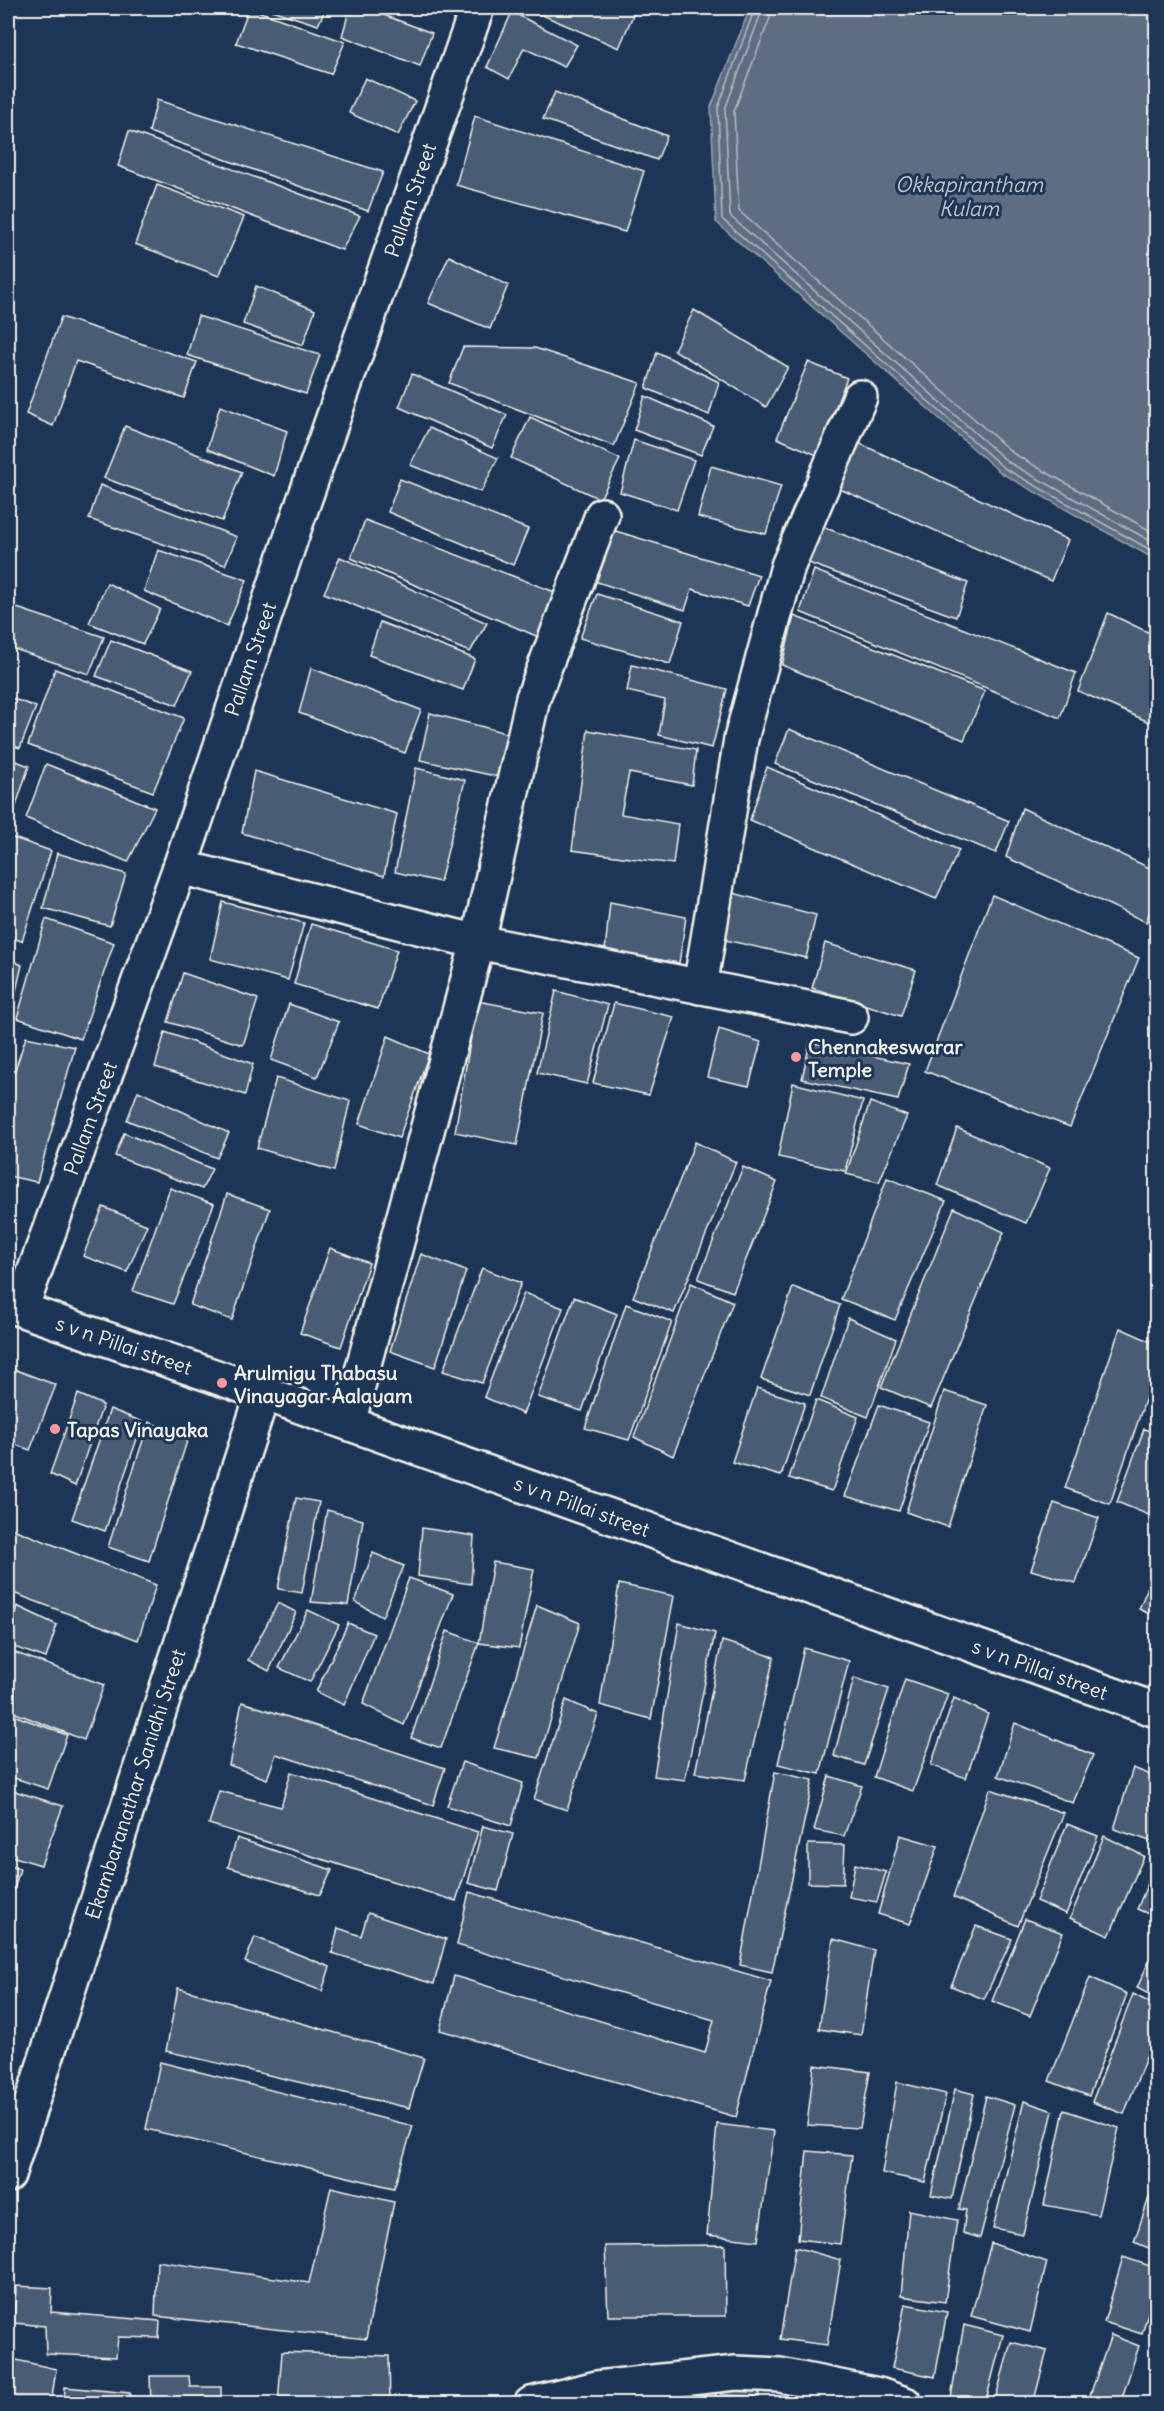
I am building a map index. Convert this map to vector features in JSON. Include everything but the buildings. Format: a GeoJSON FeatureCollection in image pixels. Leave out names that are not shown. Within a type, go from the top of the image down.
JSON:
{"type":"FeatureCollection","features":[{"type":"Feature","properties":{"kind":"street","name":"Pallam Street"},"geometry":{"type":"LineString","coordinates":[[14,1307],[180,867],[292,535],[477,8]]}},
{"type":"Feature","properties":{"kind":"street"},"geometry":{"type":"LineString","coordinates":[[700,987],[741,739],[788,566],[860,397]]}},
{"type":"Feature","properties":{"kind":"street"},"geometry":{"type":"LineString","coordinates":[[348,1423],[478,942],[533,698],[602,515]]}},
{"type":"Feature","properties":{"kind":"street"},"geometry":{"type":"LineString","coordinates":[[180,867],[478,942],[851,1017]]}},
{"type":"Feature","properties":{"kind":"street","name":"s v n Pillai street"},"geometry":{"type":"LineString","coordinates":[[14,1307],[1156,1710]]}},
{"type":"Feature","properties":{"kind":"street","name":"Ekambaranathar Sanidhi Street"},"geometry":{"type":"LineString","coordinates":[[8,2175],[263,1393]]}},
{"type":"Feature","properties":{"kind":"street"},"geometry":{"type":"LineString","coordinates":[[531,2403],[597,2388],[736,2373],[780,2375],[879,2395],[905,2403]]}},
{"type":"Feature","properties":{"kind":"water","name":"Okkapirantham Kulam"},"geometry":{"type":"Polygon","coordinates":[[[750,8],[1156,8],[1156,560],[1001,473],[716,222],[711,107],[750,8]]]}},
{"type":"Feature","properties":{"kind":"place","name":"Chennakeswarar Temple"},"geometry":{"type":"Point","coordinates":[796,1057]}},
{"type":"Feature","properties":{"kind":"place","name":"Arulmigu Thabasu Vinayagar Aalayam"},"geometry":{"type":"Point","coordinates":[222,1383]}},
{"type":"Feature","properties":{"kind":"place","name":"Tapas Vinayaka"},"geometry":{"type":"Point","coordinates":[55,1429]}}]}
